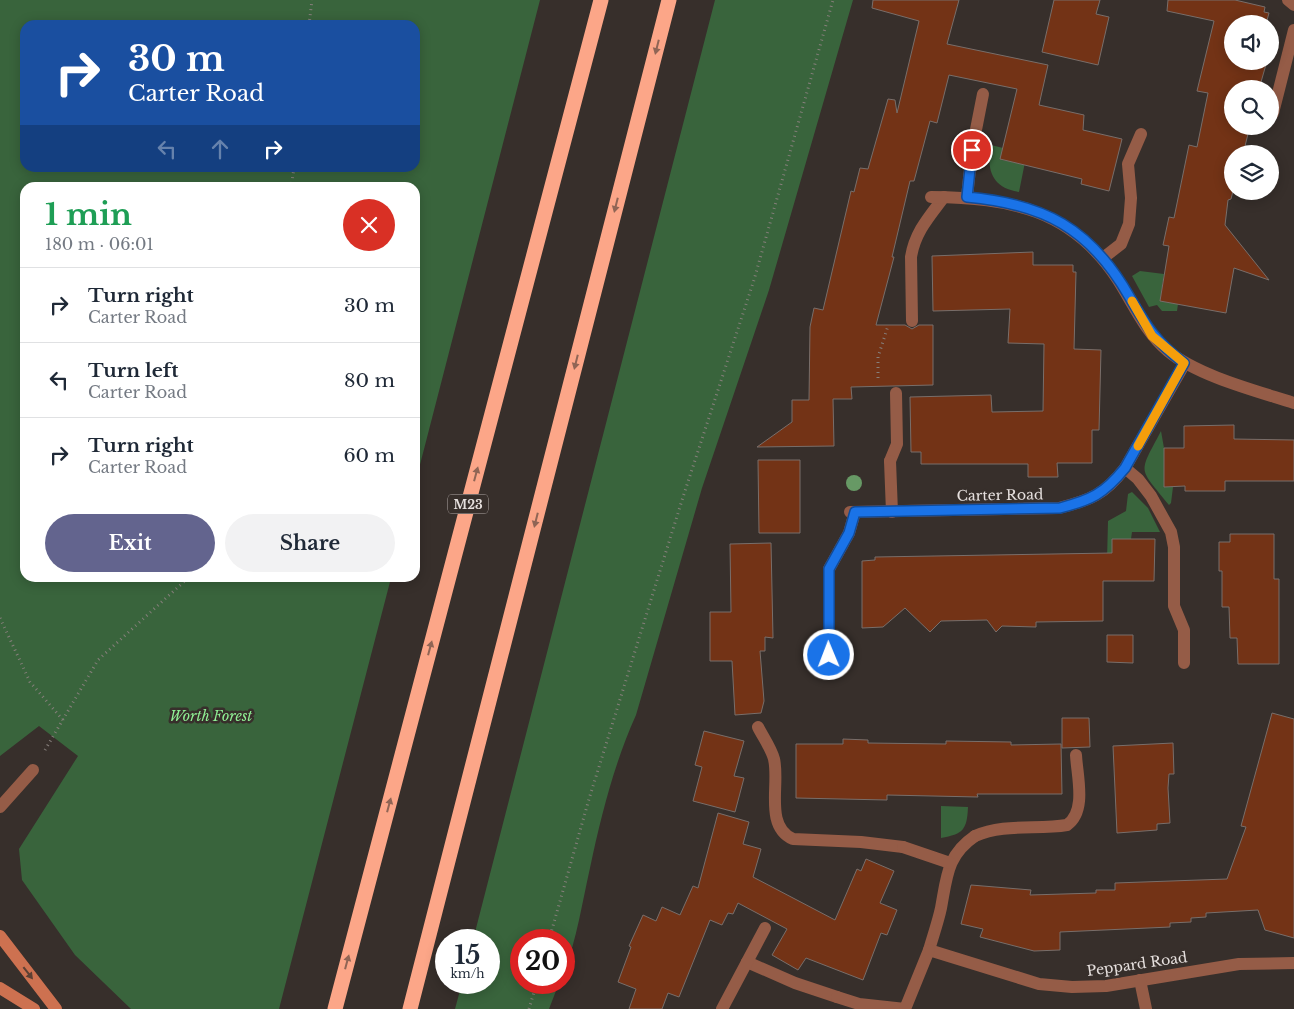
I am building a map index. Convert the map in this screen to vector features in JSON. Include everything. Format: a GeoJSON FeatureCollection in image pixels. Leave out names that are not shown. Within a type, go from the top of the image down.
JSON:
{"type":"FeatureCollection","features":[{"type":"Feature","properties":{"kind":"highway","name":"M23"},"geometry":{"type":"LineString","coordinates":[[335,1009],[601,0]]}},
{"type":"Feature","properties":{"kind":"highway"},"geometry":{"type":"LineString","coordinates":[[410,1009],[668,0]]}},
{"type":"Feature","properties":{"kind":"main road"},"geometry":{"type":"LineString","coordinates":[[0,936],[56,1009]]}},
{"type":"Feature","properties":{"kind":"main road"},"geometry":{"type":"LineString","coordinates":[[0,988],[34,1009]]}},
{"type":"Feature","properties":{"kind":"street"},"geometry":{"type":"LineString","coordinates":[[1288,0],[1294,5]]}},
{"type":"Feature","properties":{"kind":"street"},"geometry":{"type":"LineString","coordinates":[[1279,92],[1294,30]]}},
{"type":"Feature","properties":{"kind":"street"},"geometry":{"type":"LineString","coordinates":[[967,197],[972,150],[984,94]]}},
{"type":"Feature","properties":{"kind":"street"},"geometry":{"type":"LineString","coordinates":[[1103,258],[1121,244],[1129,224],[1131,204],[1128,164],[1141,134]]}},
{"type":"Feature","properties":{"kind":"street"},"geometry":{"type":"LineString","coordinates":[[931,197],[967,197],[1011,203],[1038,211],[1078,234],[1103,258],[1152,336],[1184,363],[1294,403]]}},
{"type":"Feature","properties":{"kind":"street"},"geometry":{"type":"LineString","coordinates":[[912,320],[911,257],[913,247],[921,227],[944,197]]}},
{"type":"Feature","properties":{"kind":"street","name":"Carter Road"},"geometry":{"type":"LineString","coordinates":[[829,655],[829,569],[849,533],[852,512],[1060,508],[1090,500],[1114,482],[1125,468],[1184,363]]}},
{"type":"Feature","properties":{"kind":"street"},"geometry":{"type":"LineString","coordinates":[[892,512],[890,461],[897,444],[896,395]]}},
{"type":"Feature","properties":{"kind":"street"},"geometry":{"type":"LineString","coordinates":[[1125,468],[1138,479],[1152,496],[1171,532],[1174,547],[1174,606],[1184,630],[1184,663]]}},
{"type":"Feature","properties":{"kind":"street"},"geometry":{"type":"LineString","coordinates":[[758,727],[774,760],[776,812],[778,824],[786,836],[793,839],[861,842],[903,847],[950,863]]}},
{"type":"Feature","properties":{"kind":"street"},"geometry":{"type":"LineString","coordinates":[[748,962],[795,983],[859,1004],[905,1009],[929,950],[941,909],[950,863],[963,844],[987,830],[1057,827],[1074,821],[1079,804],[1076,755]]}},
{"type":"Feature","properties":{"kind":"street"},"geometry":{"type":"LineString","coordinates":[[0,807],[33,770]]}},
{"type":"Feature","properties":{"kind":"street"},"geometry":{"type":"LineString","coordinates":[[722,1009],[765,928]]}},
{"type":"Feature","properties":{"kind":"street","name":"Peppard Road"},"geometry":{"type":"LineString","coordinates":[[929,950],[1039,984],[1072,988],[1106,986],[1238,964],[1294,963]]}},
{"type":"Feature","properties":{"kind":"street"},"geometry":{"type":"LineString","coordinates":[[1140,980],[1146,1009]]}},
{"type":"Feature","properties":{"kind":"path"},"geometry":{"type":"LineString","coordinates":[[310,20],[312,0]]}},
{"type":"Feature","properties":{"kind":"path"},"geometry":{"type":"LineString","coordinates":[[552,929],[589,799],[682,497],[754,280],[833,0]]}},
{"type":"Feature","properties":{"kind":"path"},"geometry":{"type":"LineString","coordinates":[[889,322],[878,357],[879,390],[896,395]]}},
{"type":"Feature","properties":{"kind":"path"},"geometry":{"type":"LineString","coordinates":[[33,770],[98,660],[184,582]]}},
{"type":"Feature","properties":{"kind":"path"},"geometry":{"type":"LineString","coordinates":[[0,618],[30,682],[63,720]]}},
{"type":"Feature","properties":{"kind":"path"},"geometry":{"type":"LineString","coordinates":[[529,1009],[533,994]]}},
{"type":"Feature","properties":{"kind":"green space","name":"Worth Forest"},"geometry":{"type":"Polygon","coordinates":[[[0,0],[540,0],[420,465],[420,182],[20,182],[20,582],[390,582],[279,1009],[131,1009],[75,955],[22,880],[19,849],[78,756],[39,726],[0,756],[0,0]]]}},
{"type":"Feature","properties":{"kind":"green space"},"geometry":{"type":"Polygon","coordinates":[[[715,0],[853,0],[769,290],[702,488],[636,715],[621,752],[609,790],[575,938],[575,929],[510,929],[510,994],[555,994],[549,1009],[455,1009],[459,994],[500,994],[500,929],[476,929],[715,0]]]}},
{"type":"Feature","properties":{"kind":"green space"},"geometry":{"type":"Polygon","coordinates":[[[991,145],[1003,148],[1001,160],[1025,162],[1019,192],[1003,186],[993,176],[989,162],[991,145]]]}},
{"type":"Feature","properties":{"kind":"green space"},"geometry":{"type":"Polygon","coordinates":[[[1140,271],[1164,274],[1160,301],[1178,304],[1177,311],[1162,311],[1157,305],[1149,307],[1132,276],[1140,271]]]}},
{"type":"Feature","properties":{"kind":"green space"},"geometry":{"type":"Polygon","coordinates":[[[1161,431],[1164,448],[1164,487],[1173,487],[1171,503],[1169,505],[1151,483],[1145,470],[1145,463],[1161,431]]]}},
{"type":"Feature","properties":{"kind":"green space"},"geometry":{"type":"Polygon","coordinates":[[[1132,492],[1148,508],[1160,532],[1132,532],[1131,539],[1112,539],[1112,561],[1107,560],[1108,521],[1126,511],[1128,494],[1132,492]]]}},
{"type":"Feature","properties":{"kind":"green space"},"geometry":{"type":"Polygon","coordinates":[[[941,806],[968,807],[965,826],[962,830],[954,835],[941,838],[941,806]]]}},
{"type":"Feature","properties":{"kind":"building"},"geometry":{"type":"Polygon","coordinates":[[[873,0],[959,0],[947,44],[1048,65],[1039,105],[1084,115],[1083,130],[1122,139],[1109,191],[1081,184],[1082,179],[1000,159],[1017,89],[949,75],[937,123],[930,121],[914,181],[910,181],[892,257],[894,257],[876,325],[905,325],[912,329],[919,325],[933,325],[933,385],[851,387],[852,399],[833,399],[834,446],[757,447],[792,422],[792,400],[809,400],[810,327],[814,308],[823,310],[851,191],[854,192],[860,168],[868,169],[888,99],[895,100],[897,113],[919,21],[872,8],[873,0]]]}},
{"type":"Feature","properties":{"kind":"building"},"geometry":{"type":"Polygon","coordinates":[[[1054,0],[1100,0],[1096,14],[1109,17],[1098,65],[1042,52],[1054,0]]]}},
{"type":"Feature","properties":{"kind":"building"},"geometry":{"type":"Polygon","coordinates":[[[1168,0],[1235,0],[1265,7],[1264,12],[1269,13],[1268,15],[1224,15],[1224,70],[1264,70],[1262,80],[1224,80],[1224,135],[1248,135],[1245,145],[1224,145],[1224,200],[1228,200],[1225,225],[1269,280],[1234,268],[1226,313],[1160,301],[1169,246],[1163,245],[1169,217],[1174,218],[1189,145],[1197,147],[1208,93],[1197,91],[1214,21],[1167,11],[1168,0]]]}},
{"type":"Feature","properties":{"kind":"building"},"geometry":{"type":"Polygon","coordinates":[[[1033,252],[1033,265],[1073,265],[1073,272],[1076,272],[1074,349],[1101,350],[1099,430],[1092,430],[1092,463],[1057,463],[1058,477],[1028,477],[1028,464],[921,464],[921,452],[911,452],[910,397],[991,395],[992,412],[1043,411],[1044,344],[1008,343],[1010,309],[933,311],[932,256],[1033,252]]]}},
{"type":"Feature","properties":{"kind":"building"},"geometry":{"type":"Polygon","coordinates":[[[1234,425],[1234,439],[1294,440],[1294,481],[1225,481],[1225,491],[1185,491],[1185,486],[1164,487],[1164,448],[1184,448],[1184,426],[1234,425]]]}},
{"type":"Feature","properties":{"kind":"building"},"geometry":{"type":"Polygon","coordinates":[[[758,460],[800,460],[800,533],[759,533],[758,460]]]}},
{"type":"Feature","properties":{"kind":"building"},"geometry":{"type":"Polygon","coordinates":[[[1230,534],[1274,534],[1274,579],[1279,579],[1279,664],[1238,664],[1237,638],[1230,638],[1229,607],[1222,607],[1222,571],[1219,571],[1219,542],[1230,542],[1230,534]]]}},
{"type":"Feature","properties":{"kind":"building"},"geometry":{"type":"Polygon","coordinates":[[[1112,539],[1155,539],[1154,581],[1103,581],[1103,621],[1036,622],[1036,627],[1002,626],[996,632],[987,620],[941,621],[930,632],[905,608],[883,627],[862,628],[862,561],[875,560],[875,557],[1112,553],[1112,539]]]}},
{"type":"Feature","properties":{"kind":"building"},"geometry":{"type":"Polygon","coordinates":[[[771,543],[773,638],[765,637],[765,651],[760,651],[764,701],[761,713],[735,715],[732,661],[710,661],[710,612],[731,612],[730,544],[771,543]]]}},
{"type":"Feature","properties":{"kind":"building"},"geometry":{"type":"Polygon","coordinates":[[[1107,635],[1133,635],[1133,663],[1107,662],[1107,635]]]}},
{"type":"Feature","properties":{"kind":"building"},"geometry":{"type":"Polygon","coordinates":[[[1272,713],[1294,719],[1294,938],[1265,930],[1258,910],[1206,913],[1206,917],[1191,918],[1191,922],[1170,923],[1170,927],[1060,932],[1060,950],[1034,951],[980,937],[983,929],[961,924],[971,885],[1031,890],[1030,895],[1096,893],[1096,890],[1115,890],[1115,883],[1227,879],[1246,827],[1241,826],[1272,713]]]}},
{"type":"Feature","properties":{"kind":"building"},"geometry":{"type":"Polygon","coordinates":[[[1062,718],[1089,718],[1090,747],[1062,748],[1062,718]]]}},
{"type":"Feature","properties":{"kind":"building"},"geometry":{"type":"Polygon","coordinates":[[[704,731],[744,741],[734,776],[744,778],[735,812],[693,801],[702,767],[695,765],[704,731]]]}},
{"type":"Feature","properties":{"kind":"building"},"geometry":{"type":"Polygon","coordinates":[[[843,739],[868,740],[868,743],[946,744],[946,741],[1011,742],[1011,745],[1061,744],[1062,794],[977,794],[978,797],[887,795],[887,800],[796,798],[796,744],[843,744],[843,739]]]}},
{"type":"Feature","properties":{"kind":"building"},"geometry":{"type":"Polygon","coordinates":[[[1173,743],[1174,774],[1169,774],[1168,788],[1170,823],[1157,824],[1157,830],[1117,833],[1113,746],[1173,743]]]}},
{"type":"Feature","properties":{"kind":"building"},"geometry":{"type":"Polygon","coordinates":[[[718,813],[749,822],[743,844],[761,849],[753,877],[835,920],[857,869],[861,871],[866,859],[894,871],[880,903],[897,910],[887,935],[881,933],[863,980],[806,958],[798,970],[772,955],[787,929],[738,903],[733,914],[728,913],[722,925],[710,920],[679,997],[668,993],[662,1009],[629,1009],[636,989],[618,982],[631,947],[629,946],[643,915],[656,921],[662,907],[680,915],[693,886],[698,888],[718,813]]]}},
{"type":"Feature","properties":{"kind":"slow traffic"},"geometry":{"type":"LineString","coordinates":[[1132,301],[1152,336],[1184,363],[1138,446]]}},
{"type":"Feature","properties":{"kind":"route"},"geometry":{"type":"LineString","coordinates":[[829,655],[827,579],[832,560],[849,533],[855,512],[1060,508],[1090,500],[1114,482],[1125,468],[1184,363],[1152,336],[1129,296],[1103,258],[1078,234],[1059,221],[1038,211],[1011,203],[967,197],[972,150]]}}]}
